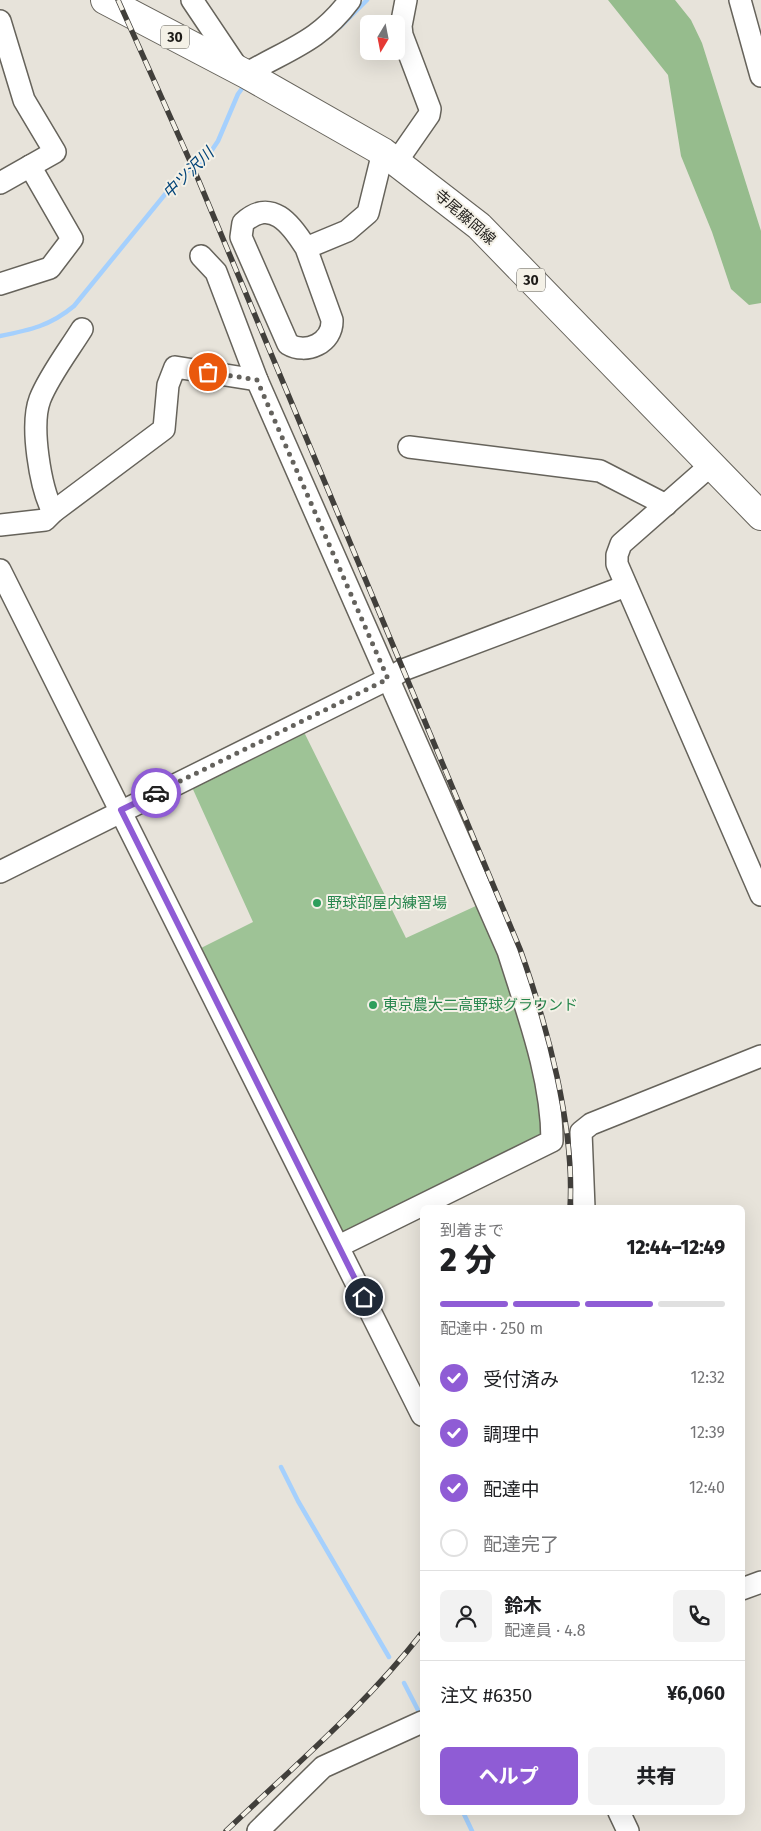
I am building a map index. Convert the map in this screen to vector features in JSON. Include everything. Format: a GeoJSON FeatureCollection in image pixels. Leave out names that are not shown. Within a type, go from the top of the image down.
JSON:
{"type":"FeatureCollection","features":[{"type":"Feature","properties":{"kind":"main road","name":"寺尾藤岡線"},"geometry":{"type":"LineString","coordinates":[[105,0],[251,77],[390,157],[479,226],[761,516]]}},
{"type":"Feature","properties":{"kind":"street"},"geometry":{"type":"LineString","coordinates":[[192,0],[251,77],[331,24],[350,0]]}},
{"type":"Feature","properties":{"kind":"street"},"geometry":{"type":"LineString","coordinates":[[306,248],[347,231],[368,213],[390,157],[429,115],[430,109],[402,35],[401,26],[406,0]]}},
{"type":"Feature","properties":{"kind":"street"},"geometry":{"type":"LineString","coordinates":[[740,0],[761,76]]}},
{"type":"Feature","properties":{"kind":"street"},"geometry":{"type":"LineString","coordinates":[[0,21],[24,100],[55,152],[0,184]]}},
{"type":"Feature","properties":{"kind":"street"},"geometry":{"type":"LineString","coordinates":[[0,284],[50,268],[72,239],[30,166]]}},
{"type":"Feature","properties":{"kind":"street"},"geometry":{"type":"LineString","coordinates":[[262,212],[273,214],[293,227],[306,248],[332,320],[332,328],[330,336],[323,341],[304,350],[299,350],[288,344],[241,236],[243,223],[250,216],[262,212]]}},
{"type":"Feature","properties":{"kind":"street"},"geometry":{"type":"LineString","coordinates":[[201,256],[216,272],[257,380],[508,951],[530,1022],[546,1087],[552,1142],[423,1205]]}},
{"type":"Feature","properties":{"kind":"street"},"geometry":{"type":"LineString","coordinates":[[52,512],[46,500],[35,446],[40,400],[82,329]]}},
{"type":"Feature","properties":{"kind":"street"},"geometry":{"type":"LineString","coordinates":[[0,525],[45,520],[52,512],[164,429],[168,384],[175,367],[257,380]]}},
{"type":"Feature","properties":{"kind":"street"},"geometry":{"type":"LineString","coordinates":[[409,447],[600,470],[666,505]]}},
{"type":"Feature","properties":{"kind":"street"},"geometry":{"type":"LineString","coordinates":[[712,465],[621,544],[617,555],[617,564],[761,894]]}},
{"type":"Feature","properties":{"kind":"street"},"geometry":{"type":"LineString","coordinates":[[0,570],[420,1411]]}},
{"type":"Feature","properties":{"kind":"street"},"geometry":{"type":"LineString","coordinates":[[0,872],[403,670],[626,586]]}},
{"type":"Feature","properties":{"kind":"street"},"geometry":{"type":"LineString","coordinates":[[584,1205],[581,1132],[591,1124],[761,1056]]}},
{"type":"Feature","properties":{"kind":"street"},"geometry":{"type":"LineString","coordinates":[[339,1246],[420,1206]]}},
{"type":"Feature","properties":{"kind":"street"},"geometry":{"type":"LineString","coordinates":[[745,1588],[761,1582]]}},
{"type":"Feature","properties":{"kind":"street"},"geometry":{"type":"LineString","coordinates":[[258,1831],[323,1766],[420,1724]]}},
{"type":"Feature","properties":{"kind":"street"},"geometry":{"type":"LineString","coordinates":[[620,1815],[628,1831]]}},
{"type":"Feature","properties":{"kind":"green space"},"geometry":{"type":"Polygon","coordinates":[[[608,0],[675,0],[691,20],[702,43],[761,231],[761,303],[749,305],[731,289],[712,232],[681,156],[668,75],[608,0]]]}},
{"type":"Feature","properties":{"kind":"green space","name":"東京農大二高野球グラウンド"},"geometry":{"type":"Polygon","coordinates":[[[302,728],[406,938],[478,905],[508,967],[532,1043],[545,1138],[345,1239],[199,949],[253,922],[191,785],[302,728]]]}},
{"type":"Feature","properties":{"kind":"waterway","name":"中ツ沢川"},"geometry":{"type":"LineString","coordinates":[[340,27],[367,0]]}},
{"type":"Feature","properties":{"kind":"waterway","name":"中ツ沢川"},"geometry":{"type":"LineString","coordinates":[[0,336],[21,332],[48,323],[74,306],[171,187],[187,171],[206,159],[218,141],[238,94],[246,83]]}},
{"type":"Feature","properties":{"kind":"waterway"},"geometry":{"type":"LineString","coordinates":[[281,1467],[298,1501],[389,1657]]}},
{"type":"Feature","properties":{"kind":"waterway"},"geometry":{"type":"LineString","coordinates":[[404,1683],[418,1710]]}},
{"type":"Feature","properties":{"kind":"waterway"},"geometry":{"type":"LineString","coordinates":[[464,1815],[472,1831]]}},
{"type":"Feature","properties":{"kind":"railway"},"geometry":{"type":"LineString","coordinates":[[118,0],[198,179],[520,949],[540,1010],[557,1077],[568,1144],[570,1205]]}},
{"type":"Feature","properties":{"kind":"railway"},"geometry":{"type":"LineString","coordinates":[[226,1831],[353,1711],[420,1635]]}},
{"type":"Feature","properties":{"kind":"way so far"},"geometry":{"type":"LineString","coordinates":[[156,793],[388,679],[257,380],[208,372]]}},
{"type":"Feature","properties":{"kind":"place","name":"野球部屋内練習場"},"geometry":{"type":"Point","coordinates":[317,903]}},
{"type":"Feature","properties":{"kind":"place","name":"東京農大二高野球グラウンド"},"geometry":{"type":"Point","coordinates":[373,1005]}},
{"type":"Feature","properties":{"kind":"route"},"geometry":{"type":"LineString","coordinates":[[156,793],[121,810],[364,1297]]}}]}
